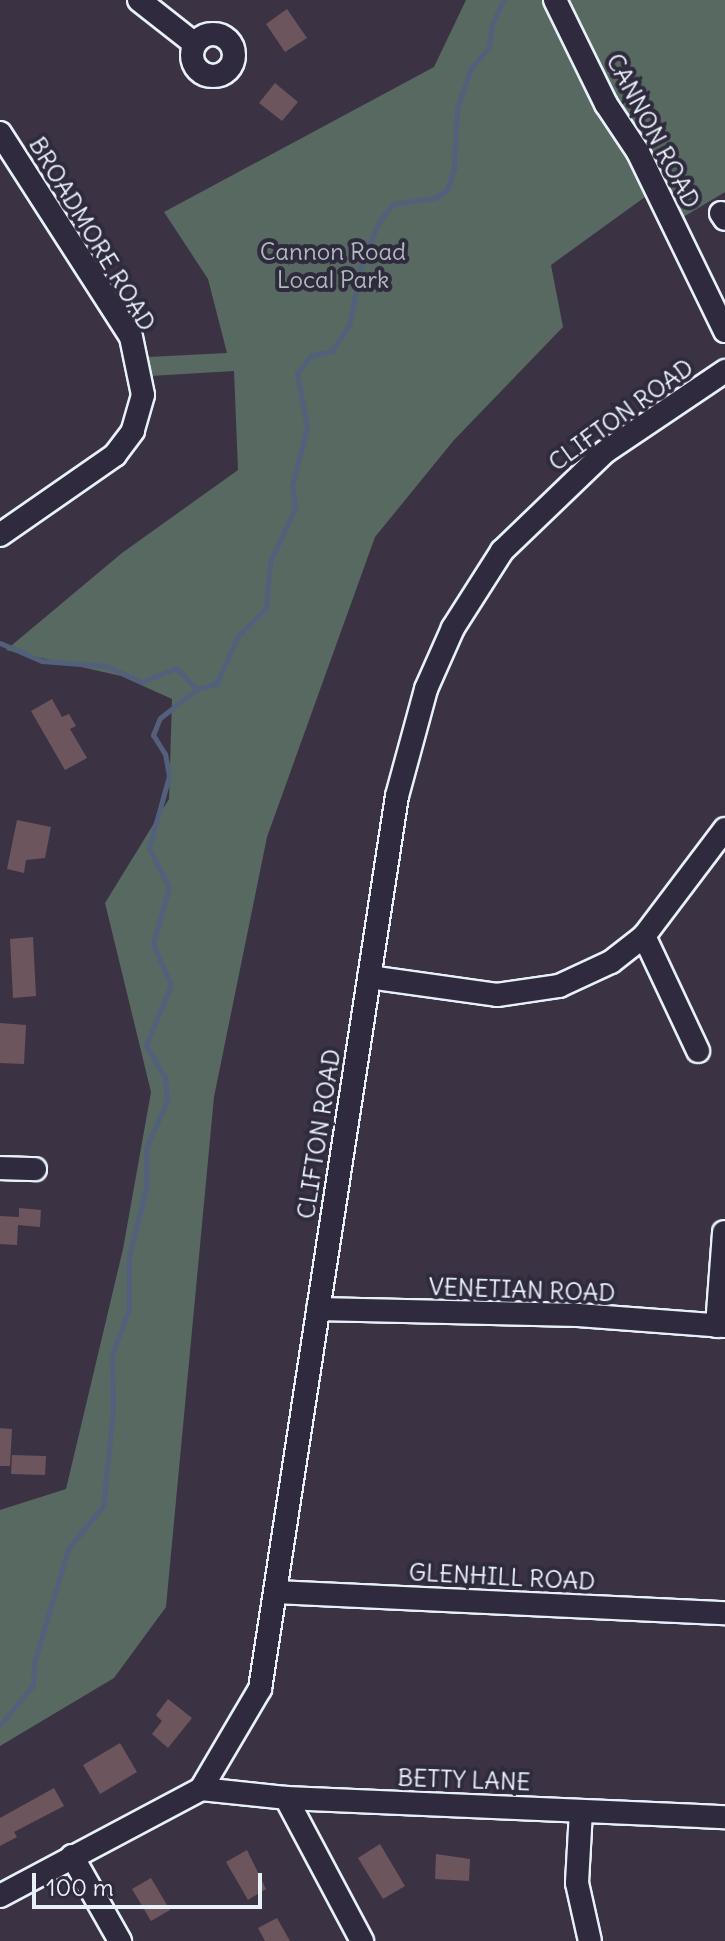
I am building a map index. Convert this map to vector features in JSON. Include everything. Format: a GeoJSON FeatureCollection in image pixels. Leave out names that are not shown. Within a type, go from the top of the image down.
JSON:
{"type":"FeatureCollection","features":[{"type":"Feature","properties":{"kind":"street"},"geometry":{"type":"LineString","coordinates":[[139,0],[195,44]]}},
{"type":"Feature","properties":{"kind":"street","name":"CANNON ROAD"},"geometry":{"type":"LineString","coordinates":[[555,0],[606,104],[638,152],[725,331]]}},
{"type":"Feature","properties":{"kind":"street","name":"BROADMORE ROAD"},"geometry":{"type":"LineString","coordinates":[[0,133],[131,337],[143,395],[133,431],[115,455],[0,535]]}},
{"type":"Feature","properties":{"kind":"street","name":"CLIFTON ROAD"},"geometry":{"type":"LineString","coordinates":[[201,1789],[260,1689],[369,977],[410,740],[453,628],[502,551],[562,489],[605,452],[725,371]]}},
{"type":"Feature","properties":{"kind":"street"},"geometry":{"type":"LineString","coordinates":[[369,977],[497,995],[530,993],[611,962],[644,936],[725,829]]}},
{"type":"Feature","properties":{"kind":"street"},"geometry":{"type":"LineString","coordinates":[[644,936],[698,1051]]}},
{"type":"Feature","properties":{"kind":"street"},"geometry":{"type":"LineString","coordinates":[[0,1168],[35,1169]]}},
{"type":"Feature","properties":{"kind":"street"},"geometry":{"type":"LineString","coordinates":[[721,1326],[724,1232]]}},
{"type":"Feature","properties":{"kind":"street","name":"VENETIAN ROAD"},"geometry":{"type":"LineString","coordinates":[[318,1309],[578,1315],[721,1326]]}},
{"type":"Feature","properties":{"kind":"street","name":"GLENHILL ROAD"},"geometry":{"type":"LineString","coordinates":[[276,1592],[725,1613]]}},
{"type":"Feature","properties":{"kind":"street"},"geometry":{"type":"LineString","coordinates":[[0,1896],[201,1789]]}},
{"type":"Feature","properties":{"kind":"street","name":"BETTY LANE"},"geometry":{"type":"LineString","coordinates":[[201,1789],[286,1798],[725,1817]]}},
{"type":"Feature","properties":{"kind":"street"},"geometry":{"type":"LineString","coordinates":[[286,1798],[362,1941]]}},
{"type":"Feature","properties":{"kind":"street"},"geometry":{"type":"LineString","coordinates":[[581,1811],[577,1883],[590,1941]]}},
{"type":"Feature","properties":{"kind":"street"},"geometry":{"type":"LineString","coordinates":[[72,1856],[120,1941]]}},
{"type":"Feature","properties":{"kind":"green space","name":"Cannon Road Local Park"},"geometry":{"type":"Polygon","coordinates":[[[466,0],[725,0],[725,192],[675,222],[656,189],[551,265],[563,327],[454,440],[375,537],[267,837],[214,1097],[166,1607],[114,1678],[0,1746],[0,1510],[66,1489],[123,1249],[151,1092],[105,903],[169,799],[172,699],[121,676],[6,650],[122,553],[238,470],[234,371],[150,376],[148,357],[227,353],[208,279],[164,212],[434,67],[466,0]]]}},
{"type":"Feature","properties":{"kind":"building"},"geometry":{"type":"Polygon","coordinates":[[[287,9],[307,38],[285,52],[266,24],[287,9]]]}},
{"type":"Feature","properties":{"kind":"building"},"geometry":{"type":"Polygon","coordinates":[[[275,83],[298,102],[282,121],[259,103],[275,83]]]}},
{"type":"Feature","properties":{"kind":"building"},"geometry":{"type":"Polygon","coordinates":[[[52,699],[62,717],[69,714],[76,726],[70,729],[87,758],[65,770],[31,711],[52,699]]]}},
{"type":"Feature","properties":{"kind":"building"},"geometry":{"type":"Polygon","coordinates":[[[17,820],[51,827],[45,858],[26,860],[24,873],[7,869],[17,820]]]}},
{"type":"Feature","properties":{"kind":"building"},"geometry":{"type":"Polygon","coordinates":[[[33,937],[36,996],[13,998],[10,939],[33,937]]]}},
{"type":"Feature","properties":{"kind":"building"},"geometry":{"type":"Polygon","coordinates":[[[0,1023],[26,1025],[24,1064],[0,1063],[0,1023]]]}},
{"type":"Feature","properties":{"kind":"building"},"geometry":{"type":"Polygon","coordinates":[[[19,1208],[41,1210],[40,1227],[18,1225],[17,1245],[0,1244],[0,1216],[19,1217],[19,1208]]]}},
{"type":"Feature","properties":{"kind":"building"},"geometry":{"type":"Polygon","coordinates":[[[0,1428],[12,1429],[10,1466],[0,1466],[0,1428]]]}},
{"type":"Feature","properties":{"kind":"building"},"geometry":{"type":"Polygon","coordinates":[[[12,1455],[46,1456],[45,1475],[11,1474],[12,1455]]]}},
{"type":"Feature","properties":{"kind":"building"},"geometry":{"type":"Polygon","coordinates":[[[168,1699],[192,1718],[168,1748],[152,1734],[162,1721],[156,1715],[168,1699]]]}},
{"type":"Feature","properties":{"kind":"building"},"geometry":{"type":"Polygon","coordinates":[[[120,1743],[137,1772],[100,1794],[83,1765],[120,1743]]]}},
{"type":"Feature","properties":{"kind":"building"},"geometry":{"type":"Polygon","coordinates":[[[54,1788],[64,1806],[14,1832],[17,1837],[0,1846],[0,1818],[54,1788]]]}},
{"type":"Feature","properties":{"kind":"building"},"geometry":{"type":"Polygon","coordinates":[[[380,1844],[405,1886],[383,1899],[358,1858],[380,1844]]]}},
{"type":"Feature","properties":{"kind":"building"},"geometry":{"type":"Polygon","coordinates":[[[247,1850],[266,1889],[248,1900],[226,1862],[247,1850]]]}},
{"type":"Feature","properties":{"kind":"building"},"geometry":{"type":"Polygon","coordinates":[[[436,1854],[470,1859],[469,1881],[435,1879],[436,1854]]]}},
{"type":"Feature","properties":{"kind":"building"},"geometry":{"type":"Polygon","coordinates":[[[151,1878],[170,1910],[151,1921],[132,1889],[151,1878]]]}},
{"type":"Feature","properties":{"kind":"building"},"geometry":{"type":"Polygon","coordinates":[[[277,1918],[290,1941],[265,1941],[258,1928],[277,1918]]]}},
{"type":"Feature","properties":{"kind":"waterway"},"geometry":{"type":"LineString","coordinates":[[0,1725],[33,1685],[35,1659],[68,1549],[103,1506],[113,1409],[112,1355],[129,1308],[129,1257],[146,1187],[146,1148],[167,1101],[165,1077],[146,1045],[171,985],[153,944],[169,887],[149,848],[169,776],[165,754],[153,735],[160,718],[197,689],[216,684],[238,636],[266,608],[270,562],[295,508],[292,486],[307,427],[297,373],[311,356],[332,351],[349,325],[361,266],[378,223],[393,204],[435,198],[447,190],[454,168],[457,108],[471,68],[489,47],[492,24],[503,0]]}},
{"type":"Feature","properties":{"kind":"waterway"},"geometry":{"type":"LineString","coordinates":[[0,643],[42,661],[107,666],[142,682],[176,668],[197,689]]}}]}
